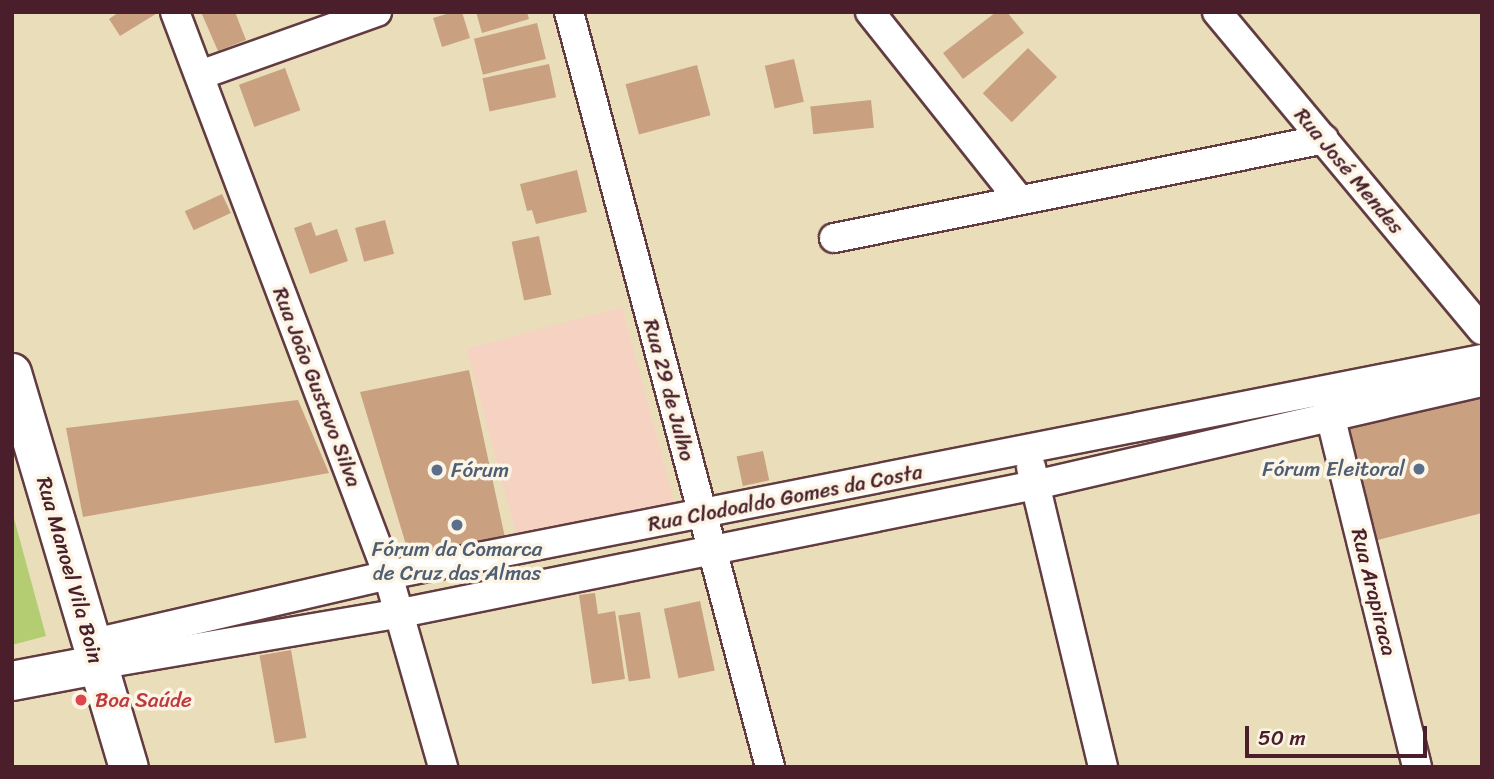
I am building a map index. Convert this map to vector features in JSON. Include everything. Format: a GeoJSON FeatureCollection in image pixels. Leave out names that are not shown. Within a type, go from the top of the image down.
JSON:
{"type":"FeatureCollection","features":[{"type":"Feature","properties":{"kind":"main road","name":"Rua Manoel Vila Boin"},"geometry":{"type":"LineString","coordinates":[[12,373],[129,767]]}},
{"type":"Feature","properties":{"kind":"main road"},"geometry":{"type":"LineString","coordinates":[[12,681],[94,655]]}},
{"type":"Feature","properties":{"kind":"street","name":"Rua João Gustavo Silva"},"geometry":{"type":"LineString","coordinates":[[175,12],[388,576],[401,613],[443,767]]}},
{"type":"Feature","properties":{"kind":"street","name":"Rua 29 de Julho"},"geometry":{"type":"LineString","coordinates":[[569,12],[770,767]]}},
{"type":"Feature","properties":{"kind":"street"},"geometry":{"type":"LineString","coordinates":[[870,12],[1018,198]]}},
{"type":"Feature","properties":{"kind":"street","name":"Rua José Mendes"},"geometry":{"type":"LineString","coordinates":[[1217,12],[1482,330]]}},
{"type":"Feature","properties":{"kind":"street"},"geometry":{"type":"LineString","coordinates":[[200,75],[372,13]]}},
{"type":"Feature","properties":{"kind":"street"},"geometry":{"type":"LineString","coordinates":[[834,238],[1018,198],[1324,139]]}},
{"type":"Feature","properties":{"kind":"street","name":"Rua Clodoaldo Gomes da Costa"},"geometry":{"type":"LineString","coordinates":[[94,655],[388,576],[1028,451],[1323,388],[1482,359]]}},
{"type":"Feature","properties":{"kind":"street","name":"Rua Clodoaldo Gomes da Costa"},"geometry":{"type":"LineString","coordinates":[[94,655],[401,613],[1035,485],[1482,382]]}},
{"type":"Feature","properties":{"kind":"street","name":"Rua Arapiraca"},"geometry":{"type":"LineString","coordinates":[[1323,388],[1417,767]]}},
{"type":"Feature","properties":{"kind":"street"},"geometry":{"type":"LineString","coordinates":[[1028,451],[1103,767]]}},
{"type":"Feature","properties":{"kind":"shaded area"},"geometry":{"type":"Polygon","coordinates":[[[622,307],[676,510],[521,552],[466,349],[622,307]]]}},
{"type":"Feature","properties":{"kind":"green space"},"geometry":{"type":"Polygon","coordinates":[[[12,511],[46,636],[12,645],[12,511]]]}},
{"type":"Feature","properties":{"kind":"building"},"geometry":{"type":"Polygon","coordinates":[[[119,12],[159,12],[120,36],[109,19],[119,12]]]}},
{"type":"Feature","properties":{"kind":"building"},"geometry":{"type":"Polygon","coordinates":[[[201,12],[235,12],[246,40],[218,51],[201,12]]]}},
{"type":"Feature","properties":{"kind":"building"},"geometry":{"type":"Polygon","coordinates":[[[462,12],[470,38],[442,47],[433,18],[462,12]]]}},
{"type":"Feature","properties":{"kind":"building"},"geometry":{"type":"Polygon","coordinates":[[[476,12],[527,12],[529,19],[482,33],[476,12]]]}},
{"type":"Feature","properties":{"kind":"building"},"geometry":{"type":"Polygon","coordinates":[[[996,12],[1007,12],[1024,33],[963,79],[943,53],[996,12]]]}},
{"type":"Feature","properties":{"kind":"building"},"geometry":{"type":"Polygon","coordinates":[[[537,23],[546,59],[483,75],[474,39],[537,23]]]}},
{"type":"Feature","properties":{"kind":"building"},"geometry":{"type":"Polygon","coordinates":[[[1028,48],[1057,77],[1012,122],[983,93],[1028,48]]]}},
{"type":"Feature","properties":{"kind":"building"},"geometry":{"type":"Polygon","coordinates":[[[794,59],[804,102],[775,109],[765,66],[794,59]]]}},
{"type":"Feature","properties":{"kind":"building"},"geometry":{"type":"Polygon","coordinates":[[[549,64],[556,97],[490,111],[482,78],[549,64]]]}},
{"type":"Feature","properties":{"kind":"building"},"geometry":{"type":"Polygon","coordinates":[[[697,65],[710,115],[639,134],[626,84],[697,65]]]}},
{"type":"Feature","properties":{"kind":"building"},"geometry":{"type":"Polygon","coordinates":[[[285,68],[300,110],[254,127],[239,85],[285,68]]]}},
{"type":"Feature","properties":{"kind":"building"},"geometry":{"type":"Polygon","coordinates":[[[871,100],[874,128],[813,134],[810,106],[871,100]]]}},
{"type":"Feature","properties":{"kind":"building"},"geometry":{"type":"Polygon","coordinates":[[[577,170],[587,212],[536,224],[532,210],[527,211],[520,184],[577,170]]]}},
{"type":"Feature","properties":{"kind":"building"},"geometry":{"type":"Polygon","coordinates":[[[222,194],[231,213],[194,230],[185,211],[222,194]]]}},
{"type":"Feature","properties":{"kind":"building"},"geometry":{"type":"Polygon","coordinates":[[[385,220],[394,254],[364,262],[355,228],[385,220]]]}},
{"type":"Feature","properties":{"kind":"building"},"geometry":{"type":"Polygon","coordinates":[[[311,222],[316,236],[337,229],[348,261],[310,274],[294,228],[311,222]]]}},
{"type":"Feature","properties":{"kind":"building"},"geometry":{"type":"Polygon","coordinates":[[[539,236],[551,295],[524,301],[512,242],[539,236]]]}},
{"type":"Feature","properties":{"kind":"building","name":"Fórum"},"geometry":{"type":"Polygon","coordinates":[[[469,370],[507,547],[413,568],[360,392],[469,370]]]}},
{"type":"Feature","properties":{"kind":"building","name":"Fórum Eleitoral"},"geometry":{"type":"Polygon","coordinates":[[[1482,396],[1482,513],[1374,541],[1344,424],[1482,396]]]}},
{"type":"Feature","properties":{"kind":"building"},"geometry":{"type":"Polygon","coordinates":[[[298,400],[329,473],[83,517],[66,428],[298,400]]]}},
{"type":"Feature","properties":{"kind":"building"},"geometry":{"type":"Polygon","coordinates":[[[763,451],[769,480],[743,486],[737,457],[763,451]]]}},
{"type":"Feature","properties":{"kind":"building"},"geometry":{"type":"Polygon","coordinates":[[[595,593],[598,614],[615,611],[625,679],[592,684],[579,595],[595,593]]]}},
{"type":"Feature","properties":{"kind":"building"},"geometry":{"type":"Polygon","coordinates":[[[700,601],[715,670],[679,678],[664,609],[700,601]]]}},
{"type":"Feature","properties":{"kind":"building"},"geometry":{"type":"Polygon","coordinates":[[[640,612],[650,678],[629,682],[618,615],[640,612]]]}},
{"type":"Feature","properties":{"kind":"building"},"geometry":{"type":"Polygon","coordinates":[[[291,650],[306,738],[275,743],[259,656],[291,650]]]}},
{"type":"Feature","properties":{"kind":"place","name":"Fórum Eleitoral"},"geometry":{"type":"Point","coordinates":[1419,469]}},
{"type":"Feature","properties":{"kind":"place","name":"Fórum"},"geometry":{"type":"Point","coordinates":[437,470]}},
{"type":"Feature","properties":{"kind":"place","name":"Fórum da Comarca de Cruz das Almas"},"geometry":{"type":"Point","coordinates":[457,525]}},
{"type":"Feature","properties":{"kind":"place","name":"Boa Saúde"},"geometry":{"type":"Point","coordinates":[81,700]}}]}
